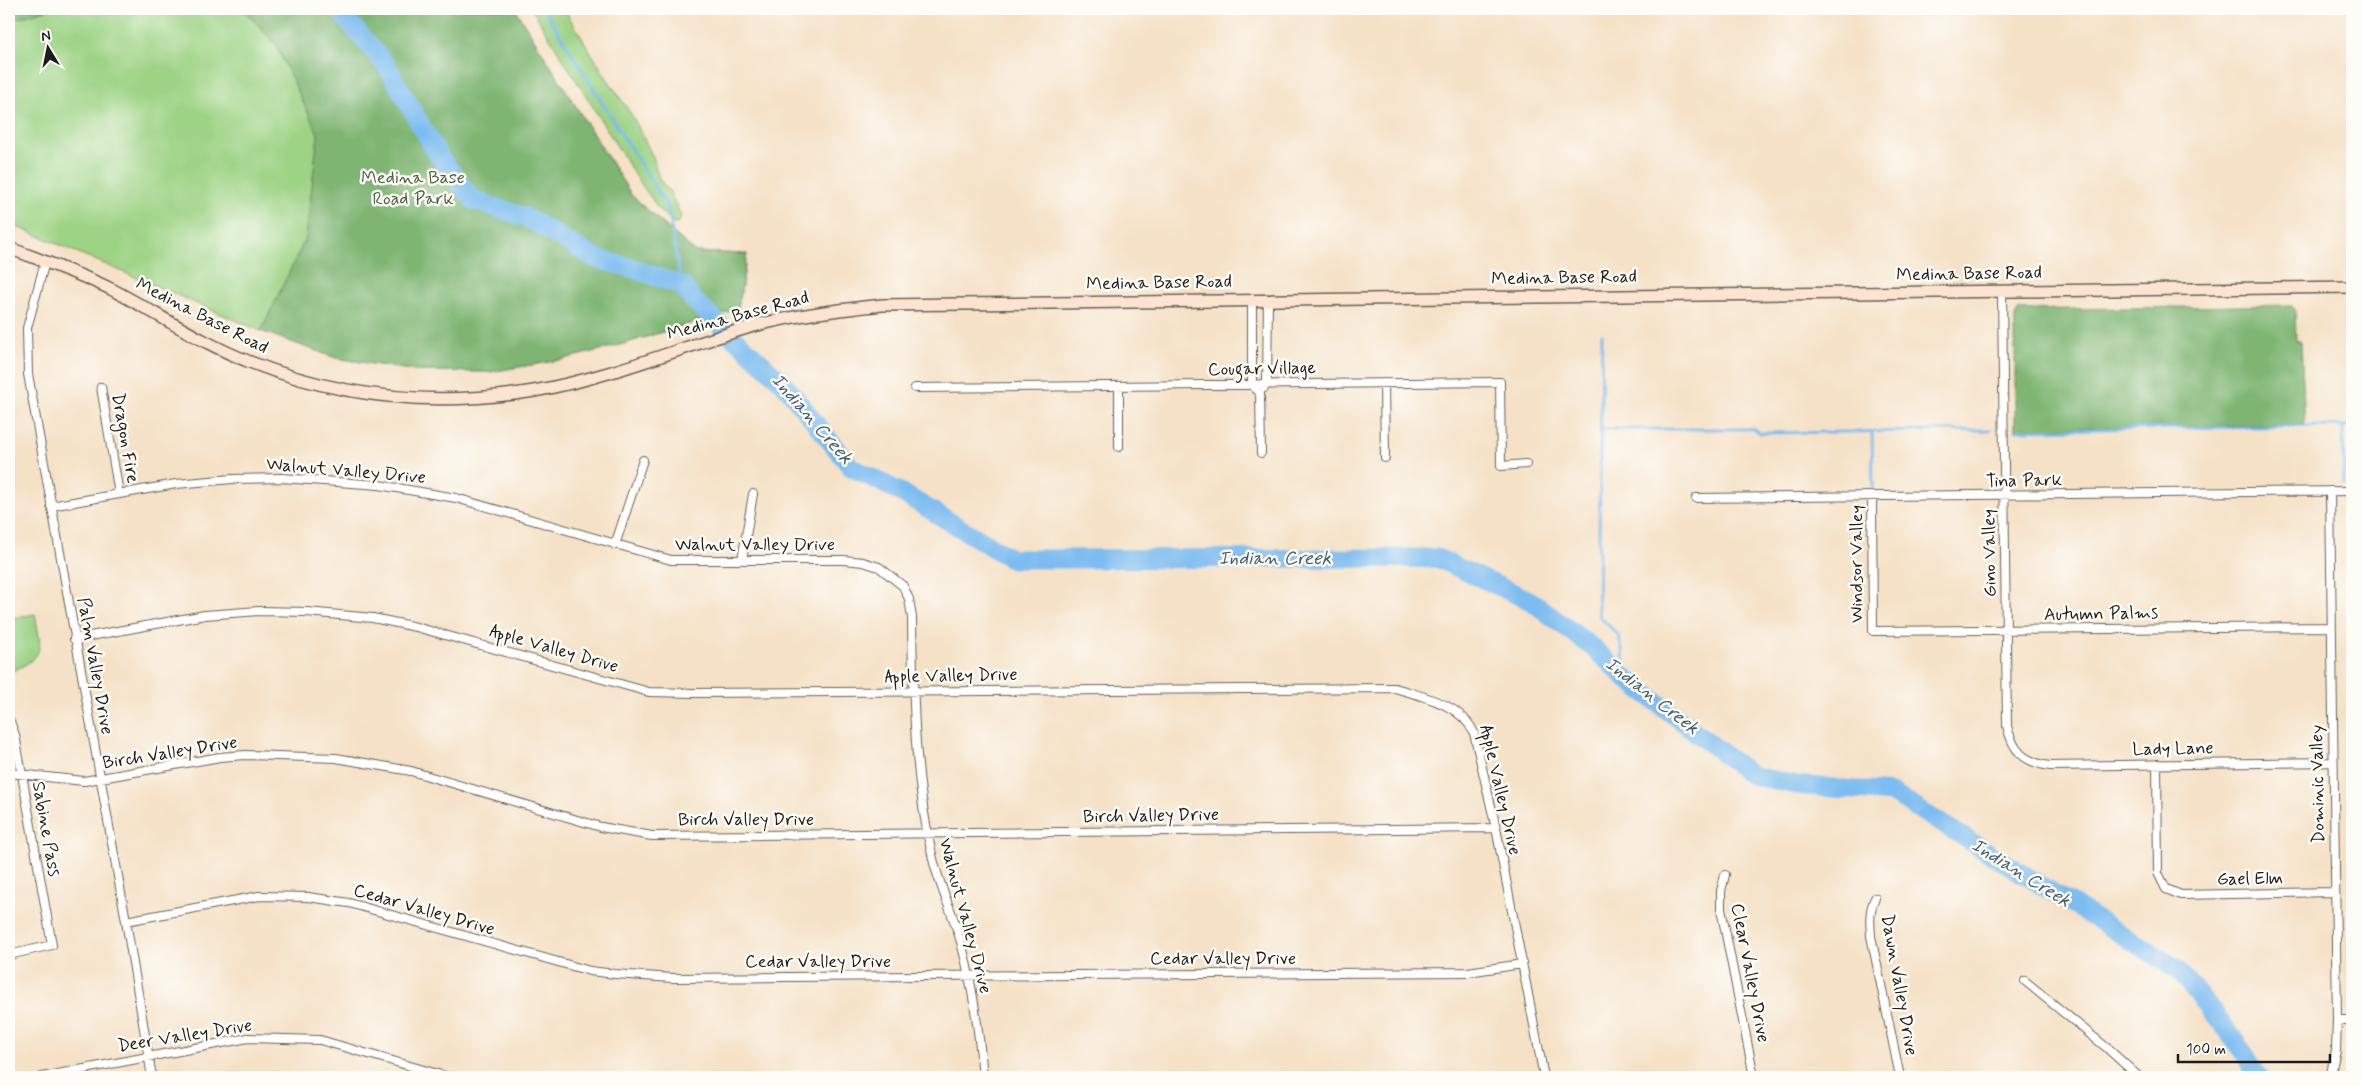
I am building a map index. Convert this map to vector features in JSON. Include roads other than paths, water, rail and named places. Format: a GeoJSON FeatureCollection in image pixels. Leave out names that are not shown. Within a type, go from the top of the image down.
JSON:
{"type":"FeatureCollection","features":[{"type":"Feature","properties":{"kind":"street","name":"Medina Base Road"},"geometry":{"type":"LineString","coordinates":[[9,248],[111,289],[209,342],[249,361],[292,376],[338,388],[378,396],[420,399],[465,399],[537,391],[599,375],[750,328],[806,314],[882,305],[2352,287]]}},
{"type":"Feature","properties":{"kind":"street","name":"Palm Valley Drive"},"geometry":{"type":"LineString","coordinates":[[45,262],[27,328],[28,374],[152,1077]]}},
{"type":"Feature","properties":{"kind":"street","name":"Gino Valley"},"geometry":{"type":"LineString","coordinates":[[2002,291],[2007,726],[2012,744],[2018,752]]}},
{"type":"Feature","properties":{"kind":"street"},"geometry":{"type":"LineString","coordinates":[[1252,299],[1252,385],[1260,393]]}},
{"type":"Feature","properties":{"kind":"street"},"geometry":{"type":"LineString","coordinates":[[1261,453],[1260,393],[1267,384],[1268,299]]}},
{"type":"Feature","properties":{"kind":"street","name":"Cougar Village"},"geometry":{"type":"LineString","coordinates":[[915,388],[1500,382],[1501,466],[1526,464]]}},
{"type":"Feature","properties":{"kind":"street"},"geometry":{"type":"LineString","coordinates":[[1384,383],[1385,458]]}},
{"type":"Feature","properties":{"kind":"street","name":"Dragon Fire"},"geometry":{"type":"LineString","coordinates":[[101,386],[119,494]]}},
{"type":"Feature","properties":{"kind":"street"},"geometry":{"type":"LineString","coordinates":[[1119,386],[1119,447]]}},
{"type":"Feature","properties":{"kind":"street"},"geometry":{"type":"LineString","coordinates":[[615,545],[643,460]]}},
{"type":"Feature","properties":{"kind":"street","name":"Walnut Valley Drive"},"geometry":{"type":"LineString","coordinates":[[51,506],[176,484],[232,479],[282,478],[379,484],[456,498],[671,560],[854,561],[879,567],[903,586],[909,599],[912,617],[915,753],[933,860],[961,942],[969,977],[983,1077]]}},
{"type":"Feature","properties":{"kind":"street","name":"Dominic Valley"},"geometry":{"type":"LineString","coordinates":[[2330,491],[2330,627],[2337,1020],[2336,1051],[2330,1076]]}},
{"type":"Feature","properties":{"kind":"street","name":"Tina Park"},"geometry":{"type":"LineString","coordinates":[[1696,498],[2352,491]]}},
{"type":"Feature","properties":{"kind":"street"},"geometry":{"type":"LineString","coordinates":[[742,560],[753,494]]}},
{"type":"Feature","properties":{"kind":"street","name":"Windsor Valley"},"geometry":{"type":"LineString","coordinates":[[1872,496],[1873,631]]}},
{"type":"Feature","properties":{"kind":"street","name":"Apple Valley Drive"},"geometry":{"type":"LineString","coordinates":[[74,639],[205,615],[259,611],[307,612],[373,618],[416,627],[649,692],[1396,688],[1450,708],[1469,723],[1474,733],[1496,828],[1544,1077]]}},
{"type":"Feature","properties":{"kind":"street","name":"Autumn Palms"},"geometry":{"type":"LineString","coordinates":[[1873,631],[2330,627]]}},
{"type":"Feature","properties":{"kind":"street","name":"Sabine Pass"},"geometry":{"type":"LineString","coordinates":[[9,719],[15,735],[52,945],[9,955]]}},
{"type":"Feature","properties":{"kind":"street","name":"Lady Lane"},"geometry":{"type":"LineString","coordinates":[[2018,752],[2030,760],[2050,766],[2332,762]]}},
{"type":"Feature","properties":{"kind":"street","name":"Birch Valley Drive"},"geometry":{"type":"LineString","coordinates":[[9,772],[84,781],[100,780],[220,757],[254,755],[336,758],[411,771],[601,827],[644,835],[1496,828]]}},
{"type":"Feature","properties":{"kind":"street","name":"Gael Elm"},"geometry":{"type":"LineString","coordinates":[[2157,764],[2158,873],[2166,889],[2181,895],[2335,892]]}},
{"type":"Feature","properties":{"kind":"street","name":"Clear Valley Drive"},"geometry":{"type":"LineString","coordinates":[[1725,875],[1720,891],[1721,909],[1754,1077]]}},
{"type":"Feature","properties":{"kind":"street","name":"Cedar Valley Drive"},"geometry":{"type":"LineString","coordinates":[[126,921],[259,896],[308,897],[348,904],[555,962],[615,974],[672,978],[969,977],[993,974],[1468,972],[1522,964]]}},
{"type":"Feature","properties":{"kind":"street","name":"Dawn Valley Drive"},"geometry":{"type":"LineString","coordinates":[[1875,898],[1869,917],[1871,936],[1900,1077]]}},
{"type":"Feature","properties":{"kind":"street"},"geometry":{"type":"LineString","coordinates":[[2025,981],[2107,1048],[2139,1077]]}},
{"type":"Feature","properties":{"kind":"street"},"geometry":{"type":"LineString","coordinates":[[2337,1020],[2352,1020]]}},
{"type":"Feature","properties":{"kind":"street","name":"Deer Valley Drive"},"geometry":{"type":"LineString","coordinates":[[42,1077],[248,1038],[299,1039],[328,1043],[448,1077]]}},
{"type":"Feature","properties":{"kind":"waterway","name":"Indian Creek"},"geometry":{"type":"LineString","coordinates":[[338,9],[386,65],[438,155],[473,200],[527,218],[597,259],[632,268],[683,286],[693,300],[782,382],[851,467],[902,493],[1012,559],[1437,558],[1531,601],[1592,647],[1628,680],[1751,775],[1797,785],[1892,793],[2177,969],[2224,1026],[2246,1056],[2258,1077]]}},
{"type":"Feature","properties":{"kind":"waterway"},"geometry":{"type":"LineString","coordinates":[[544,9],[668,208],[683,286]]}},
{"type":"Feature","properties":{"kind":"waterway"},"geometry":{"type":"LineString","coordinates":[[1602,334],[1598,607],[1600,617],[1619,636],[1628,680]]}},
{"type":"Feature","properties":{"kind":"waterway"},"geometry":{"type":"LineString","coordinates":[[2016,430],[2343,426]]}},
{"type":"Feature","properties":{"kind":"waterway"},"geometry":{"type":"LineString","coordinates":[[2344,483],[2343,426],[2352,426]]}},
{"type":"Feature","properties":{"kind":"waterway"},"geometry":{"type":"LineString","coordinates":[[1601,429],[1755,429],[1760,433],[1990,430]]}},
{"type":"Feature","properties":{"kind":"waterway"},"geometry":{"type":"LineString","coordinates":[[1872,432],[1873,488]]}},
{"type":"Feature","properties":{"kind":"park label","name":"Medina Base Road Park"},"geometry":{"type":"Point","coordinates":[413,188]}}]}
